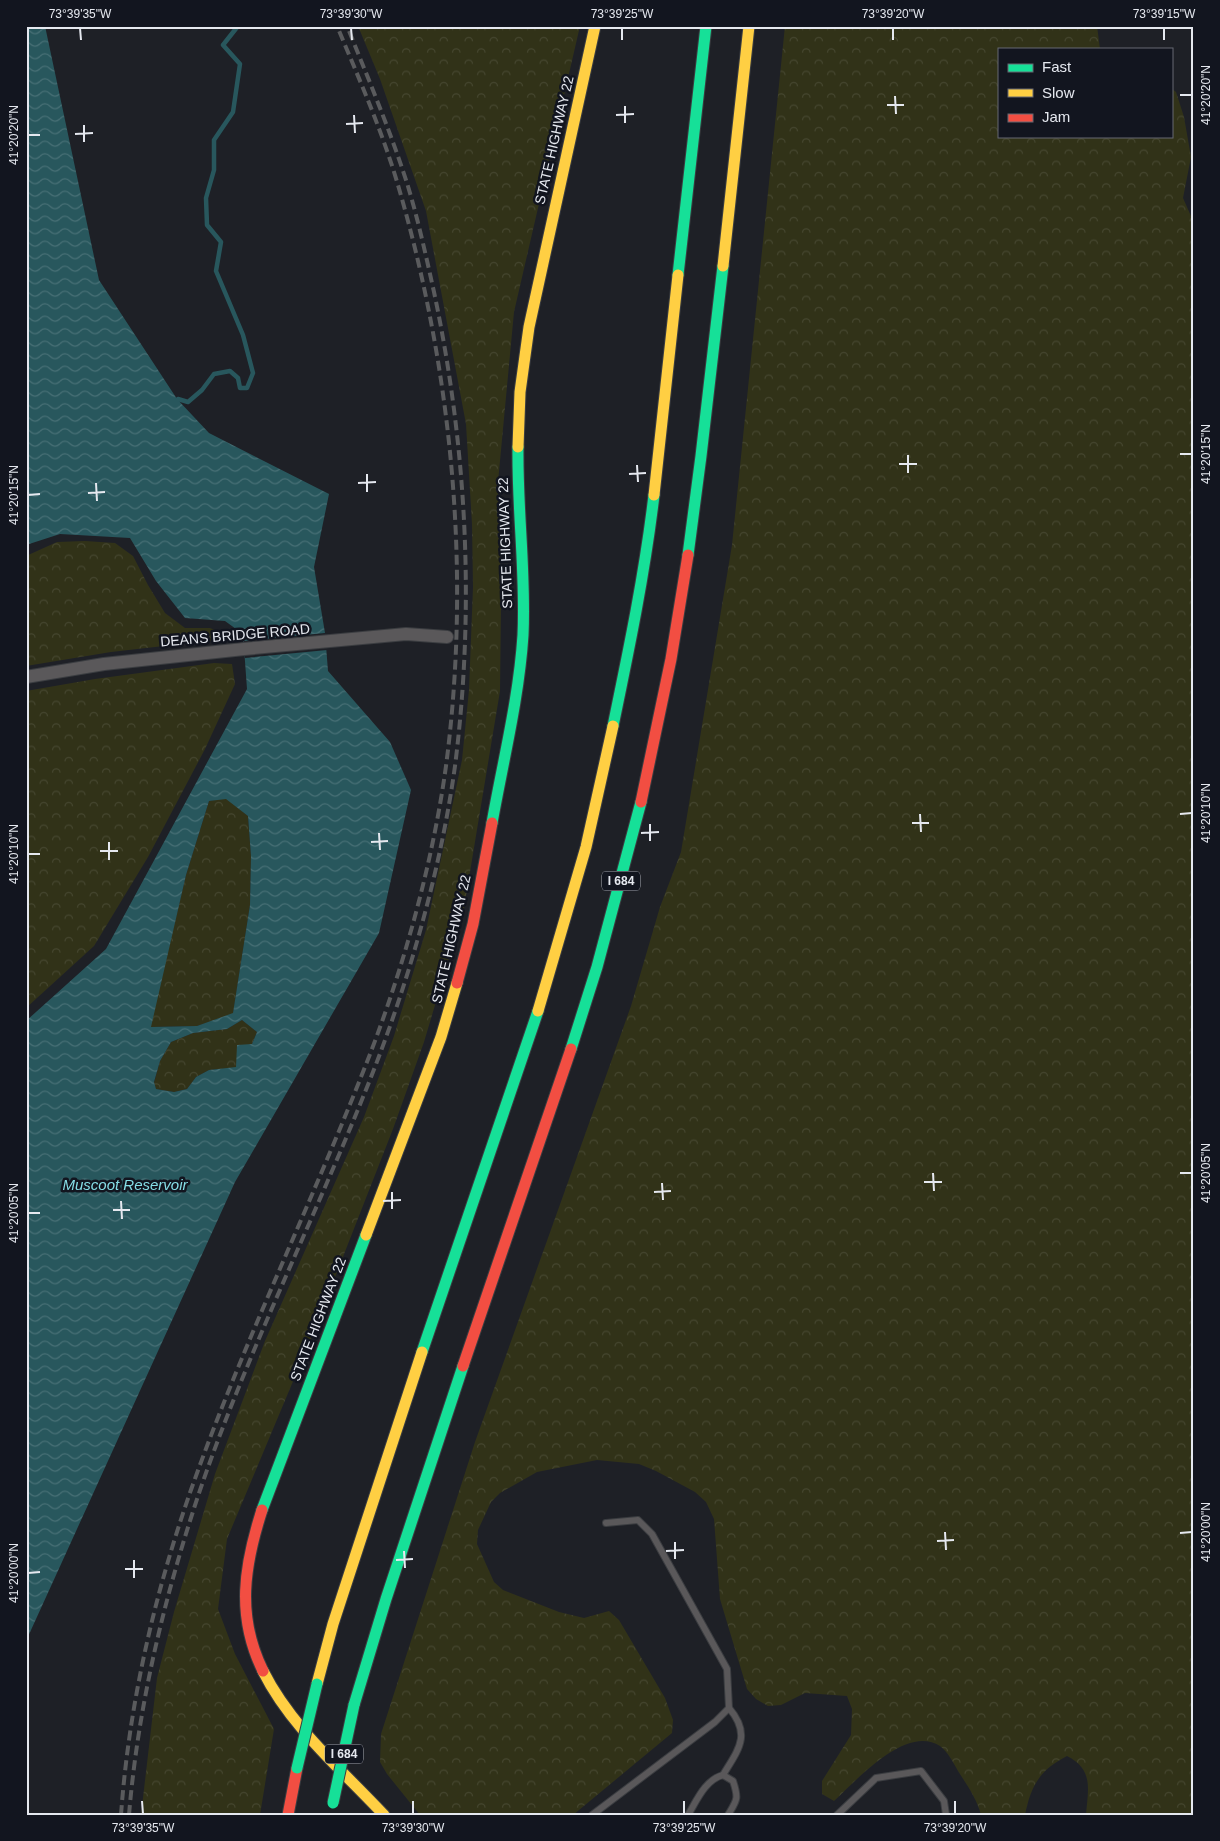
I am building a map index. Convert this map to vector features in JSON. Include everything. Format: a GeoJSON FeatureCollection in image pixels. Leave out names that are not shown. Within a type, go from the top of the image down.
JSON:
{"type":"FeatureCollection","features":[{"type":"Feature","properties":{"kind":"main road","name":"STATE HIGHWAY 22"},"geometry":{"type":"LineString","coordinates":[[384,1815],[298,1726],[266,1680],[255,1657],[248,1630],[244,1600],[246,1575],[253,1540],[268,1496],[441,1036],[454,996],[473,924],[515,697],[520,660],[523,588],[517,464],[520,392],[524,358],[539,274],[595,26]]}},
{"type":"Feature","properties":{"kind":"main road"},"geometry":{"type":"LineString","coordinates":[[288,1815],[297,1768],[333,1624],[539,1007],[576,883],[605,767],[631,640],[650,528],[706,26]]}},
{"type":"Feature","properties":{"kind":"main road","name":"I 684"},"geometry":{"type":"LineString","coordinates":[[331,1815],[354,1705],[373,1637],[424,1476],[580,1021],[624,869],[647,778],[674,640],[694,516],[749,26]]}},
{"type":"Feature","properties":{"kind":"street","name":"DEANS BRIDGE ROAD"},"geometry":{"type":"LineString","coordinates":[[26,677],[104,664],[244,649],[406,634],[447,637]]}},
{"type":"Feature","properties":{"kind":"lane"},"geometry":{"type":"LineString","coordinates":[[606,1524],[638,1520],[652,1534],[727,1669],[729,1708],[738,1719],[743,1737],[740,1746],[723,1775],[716,1777],[708,1783],[688,1815]]}},
{"type":"Feature","properties":{"kind":"lane"},"geometry":{"type":"LineString","coordinates":[[592,1815],[715,1722],[729,1708]]}},
{"type":"Feature","properties":{"kind":"lane"},"geometry":{"type":"LineString","coordinates":[[837,1815],[876,1778],[921,1771],[944,1801],[946,1815]]}},
{"type":"Feature","properties":{"kind":"lane"},"geometry":{"type":"LineString","coordinates":[[723,1775],[733,1781],[736,1789],[737,1799],[728,1815]]}},
{"type":"Feature","properties":{"kind":"green space"},"geometry":{"type":"Polygon","coordinates":[[[358,26],[580,26],[514,312],[498,482],[501,603],[500,691],[464,908],[424,1042],[393,1129],[312,1336],[227,1539],[218,1609],[235,1654],[274,1729],[260,1815],[141,1815],[157,1678],[174,1612],[215,1474],[265,1341],[364,1117],[394,1036],[426,930],[462,760],[469,690],[473,587],[472,524],[466,424],[426,211],[380,79],[358,26]]]}},
{"type":"Feature","properties":{"kind":"green space"},"geometry":{"type":"Polygon","coordinates":[[[785,26],[1097,26],[1100,48],[998,48],[998,138],[1172,138],[1172,89],[1176,92],[1184,117],[1191,157],[1183,198],[1194,223],[1194,1815],[1086,1815],[1088,1789],[1085,1774],[1082,1767],[1076,1761],[1067,1756],[1050,1767],[1038,1780],[1030,1795],[1025,1815],[981,1815],[977,1803],[948,1754],[940,1746],[927,1741],[912,1742],[883,1757],[834,1801],[822,1794],[822,1781],[851,1735],[852,1709],[847,1696],[805,1693],[781,1705],[768,1706],[756,1699],[747,1689],[720,1599],[714,1519],[706,1502],[695,1492],[639,1464],[597,1460],[537,1472],[500,1493],[491,1502],[478,1530],[477,1544],[494,1582],[503,1590],[559,1612],[584,1618],[609,1611],[619,1620],[665,1698],[673,1720],[672,1733],[573,1815],[420,1815],[387,1774],[380,1762],[381,1734],[475,1442],[631,1006],[660,907],[681,852],[732,545],[785,26]]]}},
{"type":"Feature","properties":{"kind":"green space"},"geometry":{"type":"Polygon","coordinates":[[[57,542],[115,543],[133,556],[165,613],[185,628],[210,628],[234,638],[111,652],[26,666],[26,556],[57,542]]]}},
{"type":"Feature","properties":{"kind":"green space"},"geometry":{"type":"Polygon","coordinates":[[[214,663],[232,664],[235,684],[205,749],[148,857],[94,946],[26,1008],[26,691],[95,679],[214,663]]]}},
{"type":"Feature","properties":{"kind":"green space"},"geometry":{"type":"Polygon","coordinates":[[[226,798],[248,816],[251,856],[250,905],[233,1014],[197,1026],[150,1027],[186,875],[209,801],[226,798]]]}},
{"type":"Feature","properties":{"kind":"green space"},"geometry":{"type":"Polygon","coordinates":[[[242,1020],[257,1032],[252,1044],[236,1068],[209,1070],[196,1077],[187,1089],[174,1092],[156,1089],[154,1083],[160,1061],[171,1042],[193,1033],[227,1029],[242,1020]]]}},
{"type":"Feature","properties":{"kind":"water","name":"Muscoot Reservoir"},"geometry":{"type":"Polygon","coordinates":[[[26,26],[45,26],[99,280],[177,399],[209,433],[329,494],[314,567],[325,633],[328,671],[390,742],[411,790],[379,933],[235,1182],[26,1641],[26,1021],[106,949],[247,689],[243,634],[225,621],[185,618],[156,581],[130,538],[60,534],[26,545],[26,26]],[[226,799],[209,801],[186,875],[151,1027],[197,1026],[233,1013],[250,905],[251,856],[248,816],[226,799]],[[242,1020],[227,1029],[193,1033],[171,1042],[160,1061],[154,1082],[156,1089],[174,1092],[187,1089],[196,1077],[209,1070],[236,1067],[237,1045],[252,1044],[257,1032],[242,1020]]]}},
{"type":"Feature","properties":{"kind":"pier"},"geometry":{"type":"Polygon","coordinates":[[[325,633],[327,650],[245,658],[244,641],[325,633]]]}},
{"type":"Feature","properties":{"kind":"waterway"},"geometry":{"type":"LineString","coordinates":[[178,399],[188,402],[202,390],[214,374],[230,371],[238,378],[240,388],[247,388],[253,373],[243,335],[216,271],[221,242],[207,225],[206,198],[214,170],[214,140],[233,112],[240,64],[223,45],[238,26]]}},
{"type":"Feature","properties":{"kind":"railway"},"geometry":{"type":"LineString","coordinates":[[121,1815],[130,1731],[137,1690],[155,1607],[166,1567],[211,1434],[342,1124],[377,1036],[414,922],[424,883],[446,766],[457,622],[456,549],[452,477],[444,405],[433,333],[418,262],[400,192],[379,129],[337,26]]}},
{"type":"Feature","properties":{"kind":"railway"},"geometry":{"type":"LineString","coordinates":[[129,1815],[139,1734],[154,1653],[174,1574],[198,1496],[238,1389],[329,1178],[387,1036],[412,960],[433,883],[455,766],[465,647],[466,588],[464,528],[454,410],[434,292],[411,197],[386,124],[347,26]]}},
{"type":"Feature","properties":{"kind":"traffic: fast"},"geometry":{"type":"LineString","coordinates":[[678,275],[706,26]]}},
{"type":"Feature","properties":{"kind":"traffic: fast"},"geometry":{"type":"LineString","coordinates":[[688,555],[723,266]]}},
{"type":"Feature","properties":{"kind":"traffic: fast"},"geometry":{"type":"LineString","coordinates":[[492,823],[514,706],[523,635],[524,611],[518,447]]}},
{"type":"Feature","properties":{"kind":"traffic: fast"},"geometry":{"type":"LineString","coordinates":[[613,726],[631,639],[654,495]]}},
{"type":"Feature","properties":{"kind":"traffic: fast"},"geometry":{"type":"LineString","coordinates":[[571,1049],[597,967],[641,802]]}},
{"type":"Feature","properties":{"kind":"traffic: fast"},"geometry":{"type":"LineString","coordinates":[[422,1352],[538,1011]]}},
{"type":"Feature","properties":{"kind":"traffic: fast"},"geometry":{"type":"LineString","coordinates":[[262,1510],[366,1235]]}},
{"type":"Feature","properties":{"kind":"traffic: fast"},"geometry":{"type":"LineString","coordinates":[[354,1705],[386,1599],[463,1366]]}},
{"type":"Feature","properties":{"kind":"traffic: fast"},"geometry":{"type":"LineString","coordinates":[[297,1768],[317,1684]]}},
{"type":"Feature","properties":{"kind":"traffic: fast"},"geometry":{"type":"LineString","coordinates":[[333,1803],[354,1705]]}},
{"type":"Feature","properties":{"kind":"traffic: slow"},"geometry":{"type":"LineString","coordinates":[[518,447],[520,392],[529,327],[595,26]]}},
{"type":"Feature","properties":{"kind":"traffic: slow"},"geometry":{"type":"LineString","coordinates":[[723,266],[749,26]]}},
{"type":"Feature","properties":{"kind":"traffic: slow"},"geometry":{"type":"LineString","coordinates":[[654,495],[678,275]]}},
{"type":"Feature","properties":{"kind":"traffic: slow"},"geometry":{"type":"LineString","coordinates":[[538,1011],[586,847],[613,726]]}},
{"type":"Feature","properties":{"kind":"traffic: slow"},"geometry":{"type":"LineString","coordinates":[[366,1235],[441,1037],[457,983]]}},
{"type":"Feature","properties":{"kind":"traffic: slow"},"geometry":{"type":"LineString","coordinates":[[317,1684],[333,1624],[422,1352]]}},
{"type":"Feature","properties":{"kind":"traffic: slow"},"geometry":{"type":"LineString","coordinates":[[263,1671],[288,1711],[318,1747],[384,1815]]}},
{"type":"Feature","properties":{"kind":"traffic: jam"},"geometry":{"type":"LineString","coordinates":[[641,802],[671,659],[688,555]]}},
{"type":"Feature","properties":{"kind":"traffic: jam"},"geometry":{"type":"LineString","coordinates":[[457,983],[473,924],[492,823]]}},
{"type":"Feature","properties":{"kind":"traffic: jam"},"geometry":{"type":"LineString","coordinates":[[463,1366],[571,1049]]}},
{"type":"Feature","properties":{"kind":"traffic: jam"},"geometry":{"type":"LineString","coordinates":[[262,1510],[247,1571],[246,1611],[254,1651],[263,1671]]}},
{"type":"Feature","properties":{"kind":"traffic: jam"},"geometry":{"type":"LineString","coordinates":[[288,1815],[297,1768]]}}]}
